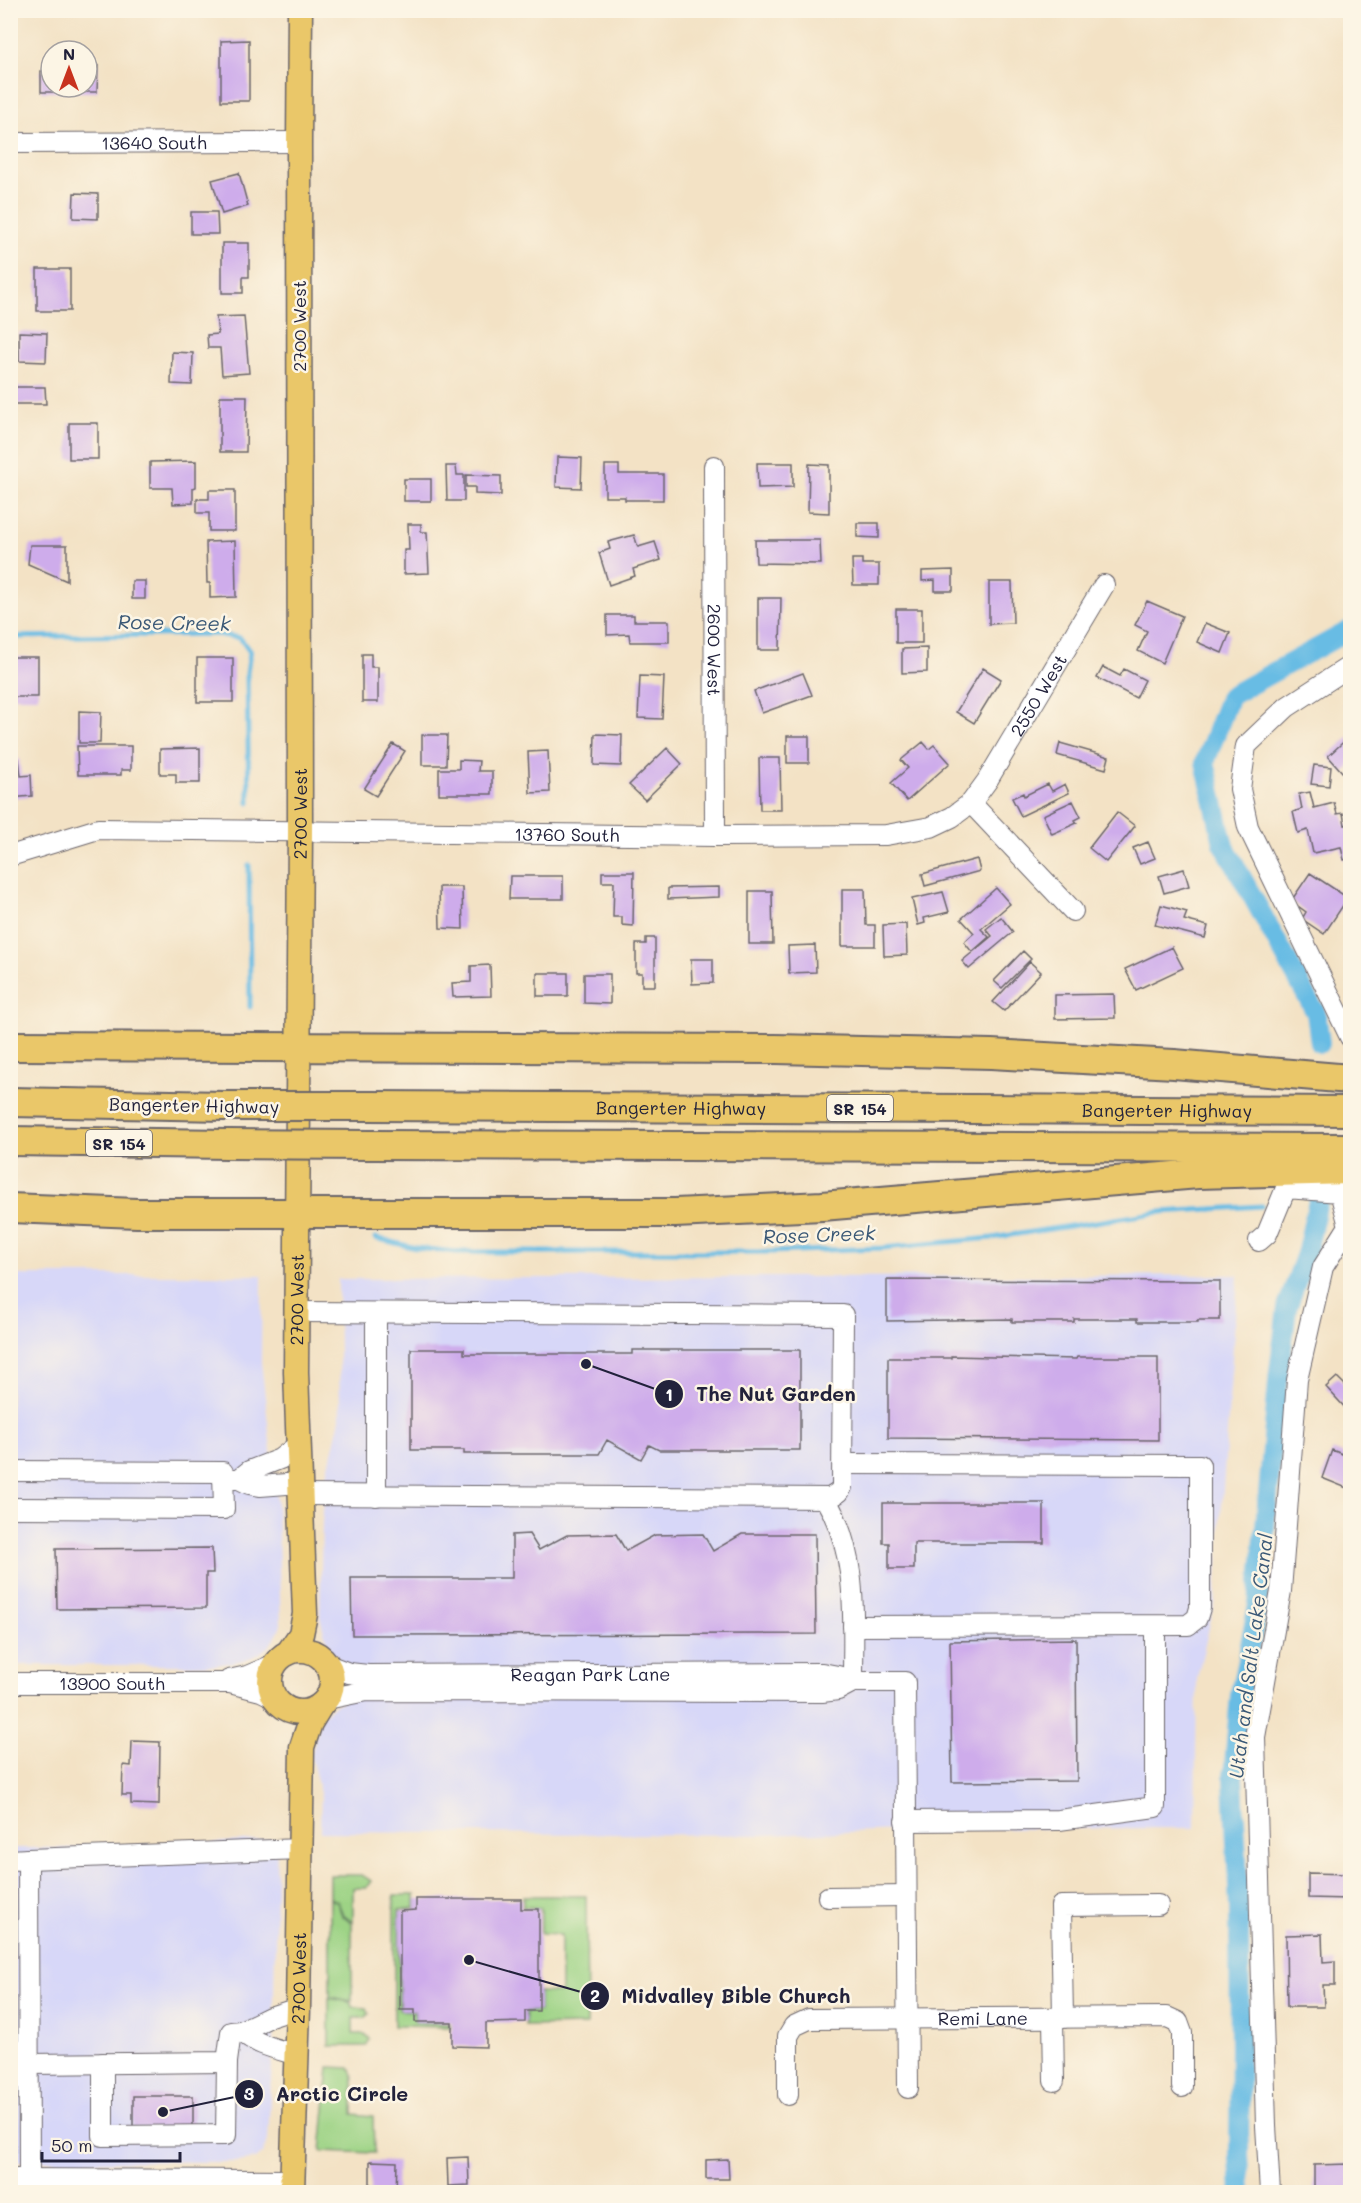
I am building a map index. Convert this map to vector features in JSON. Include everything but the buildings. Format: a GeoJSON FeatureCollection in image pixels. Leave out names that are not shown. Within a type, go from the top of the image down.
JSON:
{"type":"FeatureCollection","features":[{"type":"Feature","properties":{"kind":"highway"},"geometry":{"type":"LineString","coordinates":[[10,1046],[764,1049],[991,1054],[1162,1063],[1350,1079]]}},
{"type":"Feature","properties":{"kind":"highway","name":"Bangerter Highway"},"geometry":{"type":"LineString","coordinates":[[10,1102],[225,1106],[1350,1111]]}},
{"type":"Feature","properties":{"kind":"highway","name":"SR 154"},"geometry":{"type":"LineString","coordinates":[[10,1141],[371,1145],[1350,1148]]}},
{"type":"Feature","properties":{"kind":"highway"},"geometry":{"type":"LineString","coordinates":[[10,1208],[137,1213],[606,1215],[744,1211],[900,1200],[1166,1176],[1350,1170]]}},
{"type":"Feature","properties":{"kind":"main road","name":"2700 West"},"geometry":{"type":"LineString","coordinates":[[300,10],[300,832],[296,1213],[298,1445],[305,1614],[310,1635],[325,1661]]}},
{"type":"Feature","properties":{"kind":"main road","name":"2700 West"},"geometry":{"type":"LineString","coordinates":[[282,1659],[301,1634],[305,1614]]}},
{"type":"Feature","properties":{"kind":"main road"},"geometry":{"type":"LineString","coordinates":[[306,1650],[325,1661],[332,1682],[324,1702],[305,1712],[288,1710],[277,1701],[270,1681],[282,1659],[306,1650]]}},
{"type":"Feature","properties":{"kind":"main road","name":"2700 West"},"geometry":{"type":"LineString","coordinates":[[277,1701],[294,1728],[302,1762]]}},
{"type":"Feature","properties":{"kind":"main road","name":"2700 West"},"geometry":{"type":"LineString","coordinates":[[292,2186],[297,2055],[302,1762],[306,1733],[324,1702]]}},
{"type":"Feature","properties":{"kind":"street","name":"13640 South"},"geometry":{"type":"LineString","coordinates":[[10,143],[299,142]]}},
{"type":"Feature","properties":{"kind":"street","name":"2600 West"},"geometry":{"type":"LineString","coordinates":[[714,466],[715,836]]}},
{"type":"Feature","properties":{"kind":"street","name":"2550 West"},"geometry":{"type":"LineString","coordinates":[[971,803],[987,781],[1104,585]]}},
{"type":"Feature","properties":{"kind":"street"},"geometry":{"type":"LineString","coordinates":[[1350,666],[1287,707],[1246,746],[1240,789],[1248,827],[1350,1037]]}},
{"type":"Feature","properties":{"kind":"street","name":"13760 South"},"geometry":{"type":"LineString","coordinates":[[10,856],[98,829],[715,836],[886,835],[909,832],[942,822],[971,803]]}},
{"type":"Feature","properties":{"kind":"street"},"geometry":{"type":"LineString","coordinates":[[971,803],[1073,911]]}},
{"type":"Feature","properties":{"kind":"street"},"geometry":{"type":"LineString","coordinates":[[1259,1241],[1267,1234],[1287,1188],[1340,1192],[1349,1227],[1323,1267],[1296,1380],[1281,1591],[1255,1737],[1270,2193]]}},
{"type":"Feature","properties":{"kind":"street"},"geometry":{"type":"LineString","coordinates":[[10,1471],[223,1472],[231,1479],[260,1486],[376,1496],[825,1498],[835,1496],[842,1487],[843,1315],[296,1312]]}},
{"type":"Feature","properties":{"kind":"street"},"geometry":{"type":"LineString","coordinates":[[375,1313],[376,1496]]}},
{"type":"Feature","properties":{"kind":"street"},"geometry":{"type":"LineString","coordinates":[[231,1479],[280,1459],[298,1445]]}},
{"type":"Feature","properties":{"kind":"street"},"geometry":{"type":"LineString","coordinates":[[843,1464],[1200,1465],[1199,1613],[1194,1622],[1188,1625],[853,1626]]}},
{"type":"Feature","properties":{"kind":"street"},"geometry":{"type":"LineString","coordinates":[[10,1508],[224,1509],[231,1479]]}},
{"type":"Feature","properties":{"kind":"street"},"geometry":{"type":"LineString","coordinates":[[825,1498],[837,1520],[847,1547],[852,1586],[853,1682]]}},
{"type":"Feature","properties":{"kind":"street"},"geometry":{"type":"LineString","coordinates":[[905,1821],[1059,1820],[1155,1807],[1155,1626]]}},
{"type":"Feature","properties":{"kind":"street","name":"13900 South"},"geometry":{"type":"LineString","coordinates":[[214,1683],[247,1676],[282,1659]]}},
{"type":"Feature","properties":{"kind":"street","name":"Reagan Park Lane"},"geometry":{"type":"LineString","coordinates":[[325,1661],[349,1672],[368,1675],[822,1673],[853,1682],[905,1682],[908,2088]]}},
{"type":"Feature","properties":{"kind":"street","name":"Reagan Park Lane"},"geometry":{"type":"LineString","coordinates":[[324,1702],[366,1692],[822,1692],[838,1690],[853,1682]]}},
{"type":"Feature","properties":{"kind":"street","name":"13900 South"},"geometry":{"type":"LineString","coordinates":[[10,1683],[214,1683],[246,1686],[277,1701]]}},
{"type":"Feature","properties":{"kind":"street"},"geometry":{"type":"LineString","coordinates":[[292,2186],[20,2179],[20,2096],[28,2064],[19,1978],[19,1860],[301,1849]]}},
{"type":"Feature","properties":{"kind":"street"},"geometry":{"type":"LineString","coordinates":[[828,1897],[906,1896]]}},
{"type":"Feature","properties":{"kind":"street"},"geometry":{"type":"LineString","coordinates":[[1054,2081],[1061,1906],[1158,1905]]}},
{"type":"Feature","properties":{"kind":"street"},"geometry":{"type":"LineString","coordinates":[[103,2063],[103,2136],[226,2135],[227,2062],[231,2032],[241,2031],[270,2017],[298,2008]]}},
{"type":"Feature","properties":{"kind":"street","name":"Remi Lane"},"geometry":{"type":"LineString","coordinates":[[788,2095],[788,2036],[794,2026],[809,2019],[1167,2017],[1178,2022],[1182,2034],[1182,2087]]}},
{"type":"Feature","properties":{"kind":"street"},"geometry":{"type":"LineString","coordinates":[[241,2031],[249,2039],[297,2055]]}},
{"type":"Feature","properties":{"kind":"street"},"geometry":{"type":"LineString","coordinates":[[28,2064],[227,2062]]}},
{"type":"Feature","properties":{"kind":"shaded area"},"geometry":{"type":"Polygon","coordinates":[[[11,1275],[262,1275],[261,1362],[277,1504],[281,1624],[269,1646],[259,1654],[246,1660],[216,1665],[11,1665],[11,1275]]]}},
{"type":"Feature","properties":{"kind":"shaded area"},"geometry":{"type":"Polygon","coordinates":[[[1238,1275],[1215,1603],[1197,1678],[1195,1828],[927,1829],[765,1835],[320,1832],[321,1797],[311,1757],[320,1719],[329,1709],[343,1701],[342,1662],[332,1651],[320,1617],[322,1523],[326,1479],[340,1419],[338,1279],[1238,1275]]]}},
{"type":"Feature","properties":{"kind":"shaded area"},"geometry":{"type":"Polygon","coordinates":[[[277,1839],[273,2042],[268,2139],[263,2153],[256,2159],[236,2162],[11,2161],[11,1848],[120,1848],[277,1839]]]}},
{"type":"Feature","properties":{"kind":"green space"},"geometry":{"type":"Polygon","coordinates":[[[330,1875],[362,1875],[371,1881],[366,1888],[353,1888],[353,1922],[343,1915],[338,1902],[330,1898],[330,1875]]]}},
{"type":"Feature","properties":{"kind":"green space"},"geometry":{"type":"Polygon","coordinates":[[[394,1895],[415,1895],[415,1908],[399,1910],[399,2010],[414,2011],[415,2022],[450,2024],[450,2027],[394,2026],[394,1895]]]}},
{"type":"Feature","properties":{"kind":"green space"},"geometry":{"type":"Polygon","coordinates":[[[523,1896],[586,1896],[587,2025],[525,2026],[526,2012],[539,2011],[539,1992],[561,1993],[561,1935],[541,1934],[541,1908],[523,1907],[523,1896]]]}},
{"type":"Feature","properties":{"kind":"green space"},"geometry":{"type":"Polygon","coordinates":[[[330,1899],[337,1902],[342,1915],[352,1924],[352,2001],[330,1997],[330,1899]]]}},
{"type":"Feature","properties":{"kind":"green space"},"geometry":{"type":"Polygon","coordinates":[[[329,1998],[350,2002],[353,2007],[367,2008],[369,2014],[365,2018],[353,2018],[353,2034],[365,2034],[370,2039],[366,2046],[329,2046],[329,1998]]]}},
{"type":"Feature","properties":{"kind":"green space"},"geometry":{"type":"Polygon","coordinates":[[[329,2067],[350,2068],[353,2075],[353,2114],[373,2116],[374,2153],[321,2151],[329,2067]]]}},
{"type":"Feature","properties":{"kind":"waterway","name":"Utah and Salt Lake Canal"},"geometry":{"type":"LineString","coordinates":[[1320,1043],[1316,1013],[1223,843],[1205,762],[1230,696],[1350,630]]}},
{"type":"Feature","properties":{"kind":"waterway","name":"Rose Creek"},"geometry":{"type":"LineString","coordinates":[[10,637],[216,634],[240,638],[250,652],[247,673],[249,803]]}},
{"type":"Feature","properties":{"kind":"waterway","name":"Rose Creek"},"geometry":{"type":"LineString","coordinates":[[249,865],[250,1007]]}},
{"type":"Feature","properties":{"kind":"waterway","name":"Utah and Salt Lake Canal"},"geometry":{"type":"LineString","coordinates":[[1241,2192],[1239,1906],[1233,1778],[1240,1695],[1258,1605],[1287,1308],[1307,1251],[1319,1197]]}},
{"type":"Feature","properties":{"kind":"waterway","name":"Rose Creek"},"geometry":{"type":"LineString","coordinates":[[375,1238],[416,1248],[457,1252],[770,1252],[882,1248],[992,1238],[1160,1212],[1262,1206]]}},
{"type":"Feature","properties":{"kind":"place","name":"The Nut Garden"},"geometry":{"type":"Point","coordinates":[586,1364]}},
{"type":"Feature","properties":{"kind":"place","name":"Midvalley Bible Church"},"geometry":{"type":"Point","coordinates":[469,1960]}},
{"type":"Feature","properties":{"kind":"place","name":"Arctic Circle"},"geometry":{"type":"Point","coordinates":[163,2112]}}]}
